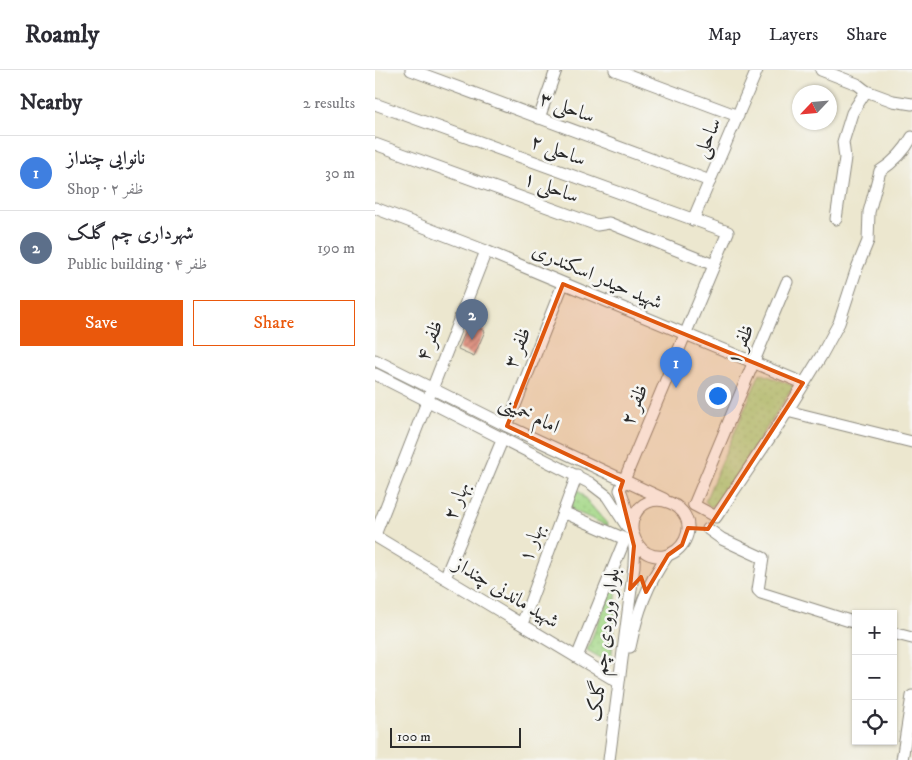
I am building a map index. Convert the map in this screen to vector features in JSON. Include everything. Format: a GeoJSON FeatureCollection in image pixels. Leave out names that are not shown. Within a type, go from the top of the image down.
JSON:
{"type":"FeatureCollection","features":[{"type":"Feature","properties":{"kind":"street","name":"ساحلی ۳"},"geometry":{"type":"LineString","coordinates":[[411,70],[710,182]]}},
{"type":"Feature","properties":{"kind":"street"},"geometry":{"type":"LineString","coordinates":[[539,118],[556,70]]}},
{"type":"Feature","properties":{"kind":"street"},"geometry":{"type":"LineString","coordinates":[[615,70],[738,116]]}},
{"type":"Feature","properties":{"kind":"street","name":"ساحلی"},"geometry":{"type":"LineString","coordinates":[[693,220],[757,70]]}},
{"type":"Feature","properties":{"kind":"street"},"geometry":{"type":"LineString","coordinates":[[821,70],[857,84],[866,91],[893,101],[912,104]]}},
{"type":"Feature","properties":{"kind":"street"},"geometry":{"type":"LineString","coordinates":[[836,219],[845,158],[843,142],[852,113],[866,91]]}},
{"type":"Feature","properties":{"kind":"street","name":"ساحلی ۲"},"geometry":{"type":"LineString","coordinates":[[375,104],[728,232]]}},
{"type":"Feature","properties":{"kind":"street"},"geometry":{"type":"LineString","coordinates":[[708,529],[787,411],[839,323],[868,241],[869,212],[880,171],[903,153],[912,137]]}},
{"type":"Feature","properties":{"kind":"street","name":"ساحلی ۱"},"geometry":{"type":"LineString","coordinates":[[375,144],[597,225],[609,223],[714,265]]}},
{"type":"Feature","properties":{"kind":"street","name":"شهید حیدر اسکندری"},"geometry":{"type":"LineString","coordinates":[[375,208],[486,251],[803,383]]}},
{"type":"Feature","properties":{"kind":"street","name":"ظفر ۲"},"geometry":{"type":"LineString","coordinates":[[624,481],[728,232]]}},
{"type":"Feature","properties":{"kind":"street","name":"ظفر ۴"},"geometry":{"type":"LineString","coordinates":[[375,536],[486,251]]}},
{"type":"Feature","properties":{"kind":"street","name":"ظفر ۱"},"geometry":{"type":"LineString","coordinates":[[694,505],[787,282]]}},
{"type":"Feature","properties":{"kind":"street","name":"ظفر ۳"},"geometry":{"type":"LineString","coordinates":[[507,426],[563,284]]}},
{"type":"Feature","properties":{"kind":"street","name":"امام خمینی"},"geometry":{"type":"LineString","coordinates":[[375,360],[507,426],[667,501]]}},
{"type":"Feature","properties":{"kind":"street","name":"امام خمینی"},"geometry":{"type":"LineString","coordinates":[[375,374],[577,475],[607,496],[633,535]]}},
{"type":"Feature","properties":{"kind":"street"},"geometry":{"type":"LineString","coordinates":[[787,411],[912,442]]}},
{"type":"Feature","properties":{"kind":"street","name":"بهار ۲"},"geometry":{"type":"LineString","coordinates":[[445,578],[503,438]]}},
{"type":"Feature","properties":{"kind":"street","name":"بهار ۱"},"geometry":{"type":"LineString","coordinates":[[522,624],[577,475]]}},
{"type":"Feature","properties":{"kind":"street"},"geometry":{"type":"LineString","coordinates":[[624,481],[620,490],[628,512],[633,535],[636,543],[642,550],[659,556],[668,555],[682,545],[688,528],[682,511],[676,505],[659,500],[651,502],[637,511],[633,518],[633,535]]}},
{"type":"Feature","properties":{"kind":"street"},"geometry":{"type":"LineString","coordinates":[[682,511],[694,505],[716,517]]}},
{"type":"Feature","properties":{"kind":"street"},"geometry":{"type":"LineString","coordinates":[[563,512],[625,539],[577,657]]}},
{"type":"Feature","properties":{"kind":"street"},"geometry":{"type":"LineString","coordinates":[[688,528],[708,529],[722,539],[763,558],[758,590],[761,593],[852,622]]}},
{"type":"Feature","properties":{"kind":"street","name":"بلوار ورودی چم گلک"},"geometry":{"type":"LineString","coordinates":[[609,760],[634,566],[633,535]]}},
{"type":"Feature","properties":{"kind":"street","name":"شهید ماندنی چنداز"},"geometry":{"type":"LineString","coordinates":[[375,536],[618,682]]}},
{"type":"Feature","properties":{"kind":"street","name":"بلوار ورودی چم گلک"},"geometry":{"type":"LineString","coordinates":[[613,760],[629,653],[635,627],[653,576],[668,555]]}},
{"type":"Feature","properties":{"kind":"street"},"geometry":{"type":"LineString","coordinates":[[630,589],[636,582],[639,582],[643,584],[646,592]]}},
{"type":"Feature","properties":{"kind":"street"},"geometry":{"type":"LineString","coordinates":[[897,634],[912,638]]}},
{"type":"Feature","properties":{"kind":"street"},"geometry":{"type":"LineString","coordinates":[[902,760],[912,696]]}},
{"type":"Feature","properties":{"kind":"highlighted area"},"geometry":{"type":"Polygon","coordinates":[[[563,284],[803,383],[708,529],[688,528],[682,545],[668,555],[646,592],[641,577],[630,589],[634,546],[620,490],[623,481],[507,426],[563,284]]]}},
{"type":"Feature","properties":{"kind":"green space"},"geometry":{"type":"Polygon","coordinates":[[[760,373],[794,386],[717,504],[710,507],[705,501],[760,373]]]}},
{"type":"Feature","properties":{"kind":"green space"},"geometry":{"type":"Polygon","coordinates":[[[577,489],[608,525],[608,526],[570,509],[577,489]]]}},
{"type":"Feature","properties":{"kind":"green space"},"geometry":{"type":"Polygon","coordinates":[[[614,584],[617,585],[611,664],[587,650],[614,584]]]}},
{"type":"Feature","properties":{"kind":"building"},"geometry":{"type":"Polygon","coordinates":[[[469,324],[485,331],[474,356],[458,349],[469,324]]]}},
{"type":"Feature","properties":{"kind":"place","name":"شهرداری چم گلک"},"geometry":{"type":"Point","coordinates":[472,340]}},
{"type":"Feature","properties":{"kind":"place","name":"نانوایی چنداز"},"geometry":{"type":"Point","coordinates":[676,388]}}]}
